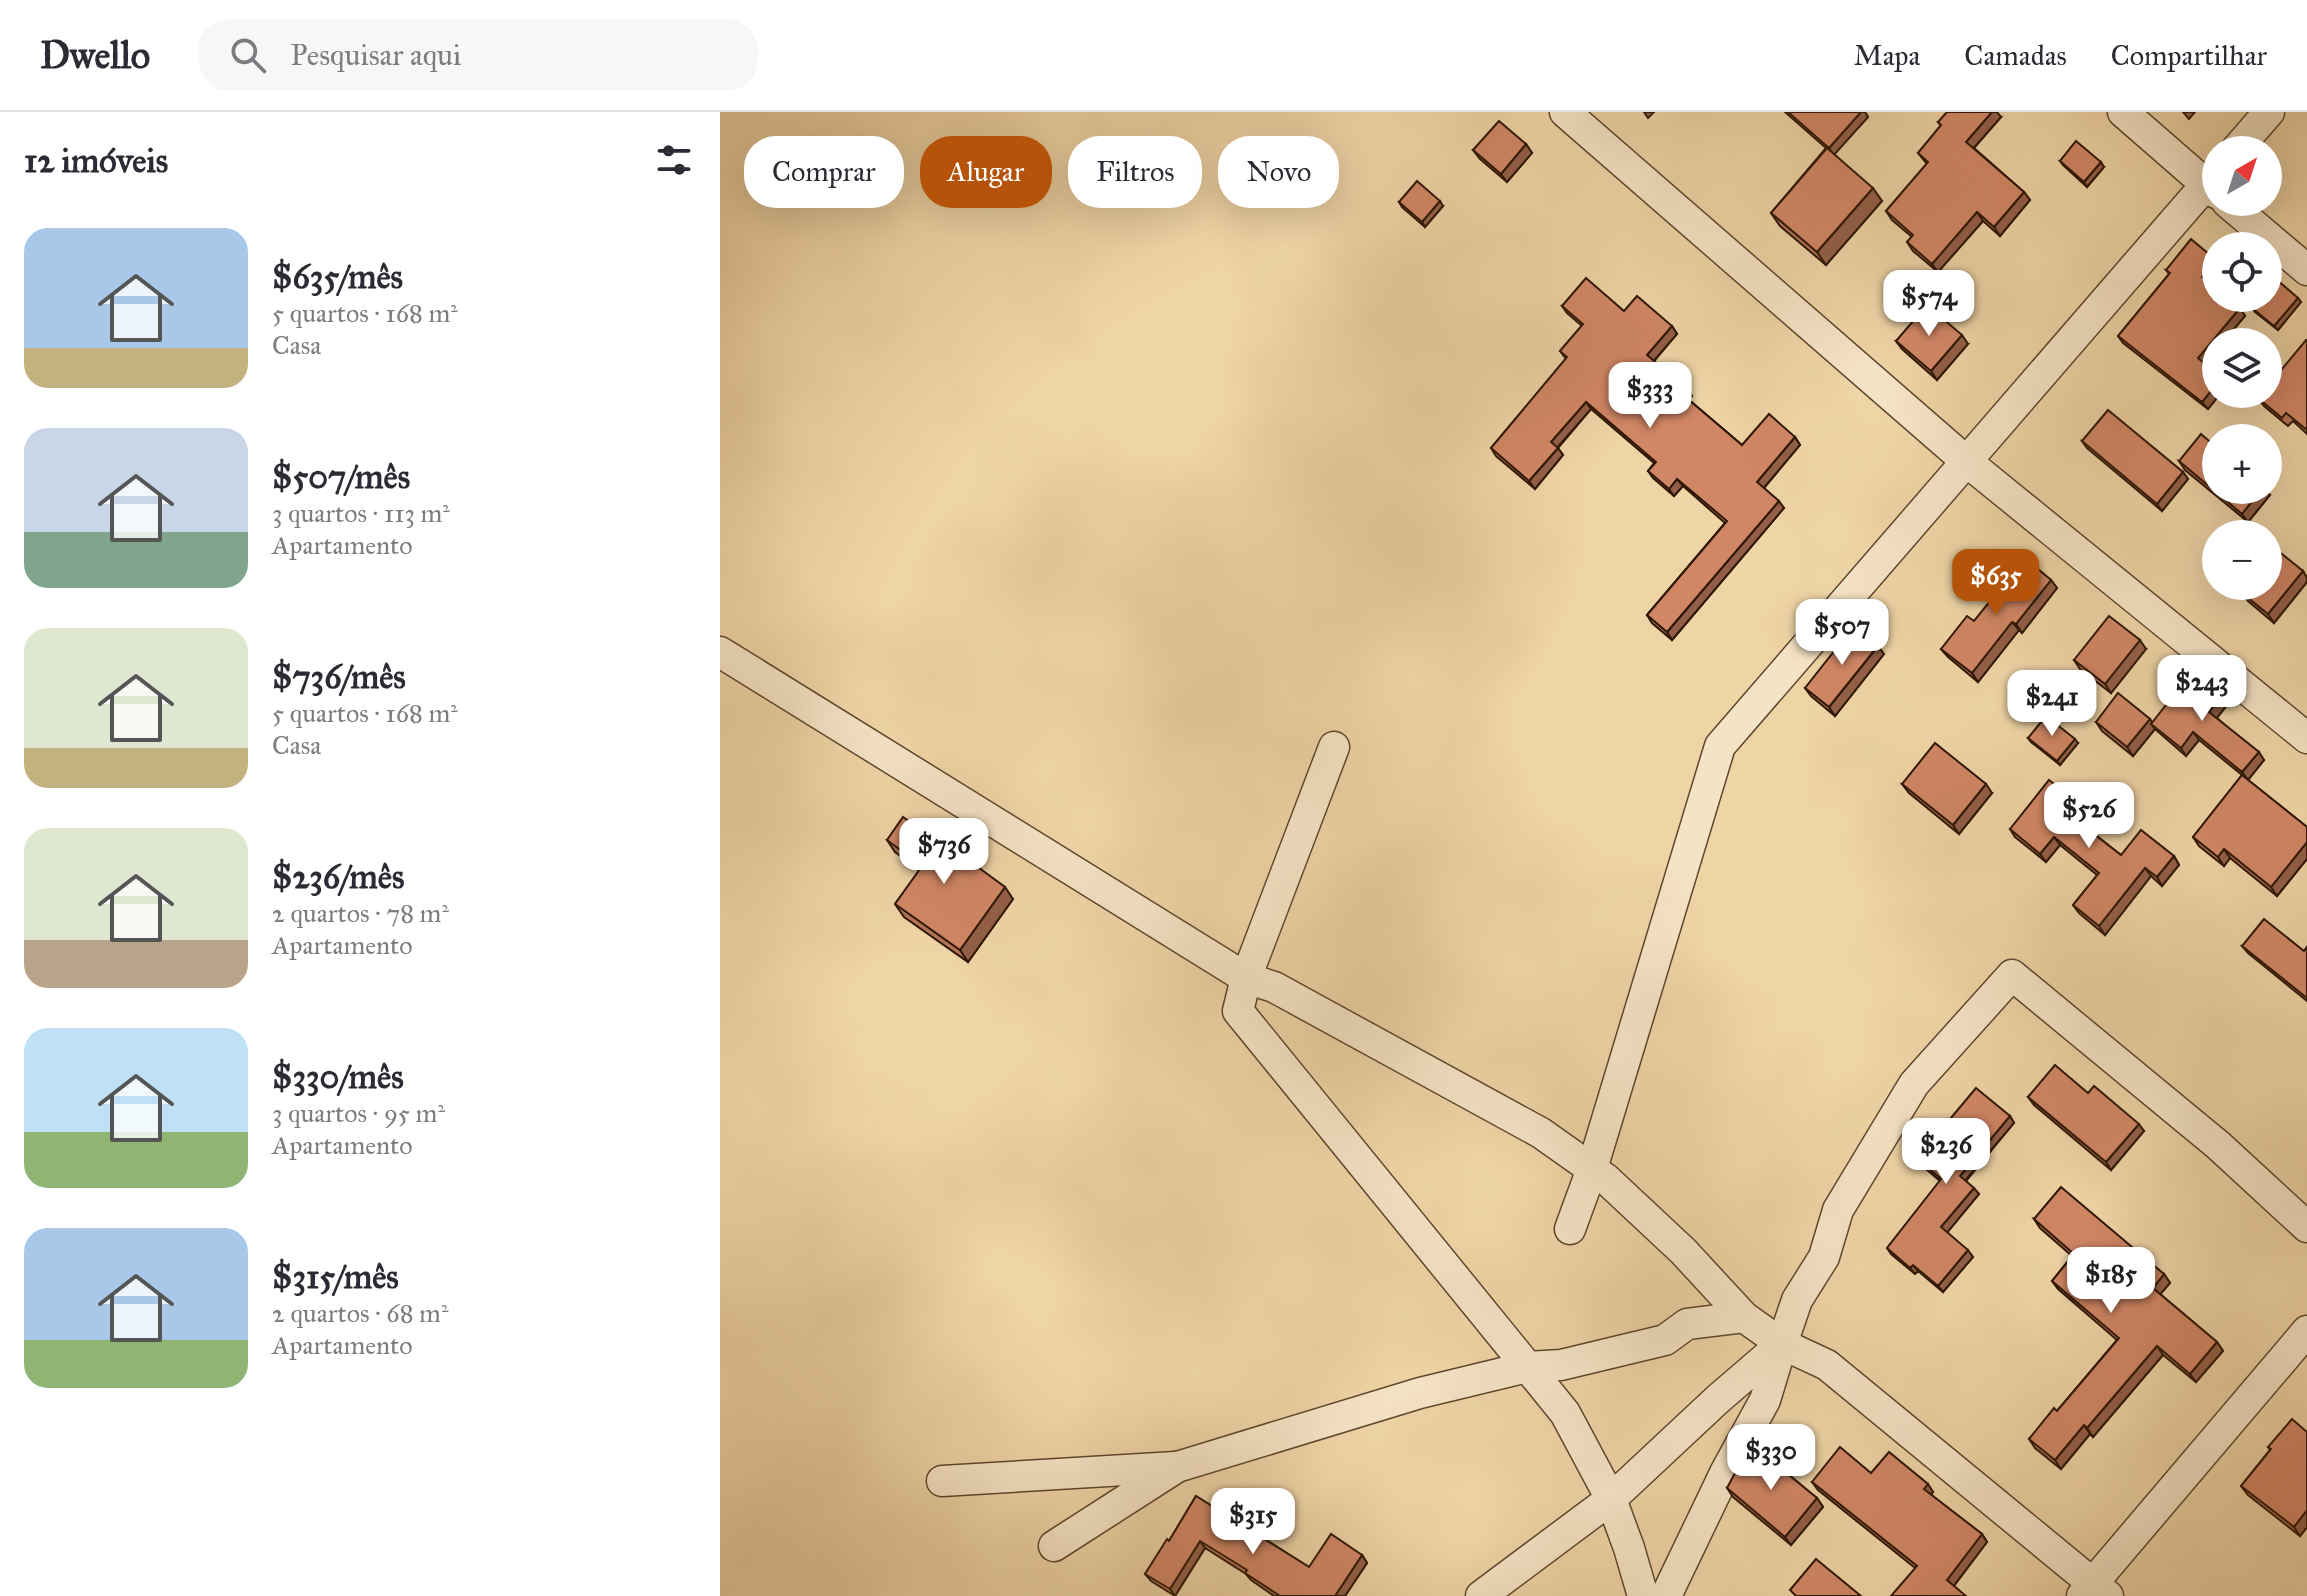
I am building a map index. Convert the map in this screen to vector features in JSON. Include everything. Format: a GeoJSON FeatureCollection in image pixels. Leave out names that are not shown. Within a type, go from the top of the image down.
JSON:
{"type":"FeatureCollection","features":[{"type":"Feature","properties":{"kind":"street"},"geometry":{"type":"LineString","coordinates":[[1565,112],[1966,461],[2307,738]]}},
{"type":"Feature","properties":{"kind":"street"},"geometry":{"type":"LineString","coordinates":[[2123,112],[2202,177]]}},
{"type":"Feature","properties":{"kind":"street"},"geometry":{"type":"LineString","coordinates":[[2248,136],[2269,112]]}},
{"type":"Feature","properties":{"kind":"street"},"geometry":{"type":"LineString","coordinates":[[1570,1229],[1592,1169],[1720,746],[1966,461],[2202,203]]}},
{"type":"Feature","properties":{"kind":"street"},"geometry":{"type":"LineString","coordinates":[[2247,216],[2307,270]]}},
{"type":"Feature","properties":{"kind":"street"},"geometry":{"type":"LineString","coordinates":[[720,652],[1246,978],[1274,987],[1541,1133],[1606,1179],[1683,1251],[1744,1317],[1782,1344],[1827,1365],[2094,1591],[2307,1331]]}},
{"type":"Feature","properties":{"kind":"street"},"geometry":{"type":"LineString","coordinates":[[1334,747],[1246,978],[1238,1011],[1565,1413],[1611,1499],[1643,1596]]}},
{"type":"Feature","properties":{"kind":"street"},"geometry":{"type":"LineString","coordinates":[[1666,1596],[1726,1471],[1765,1400],[1797,1300],[1824,1257],[1838,1210],[1914,1084],[2012,975],[2218,1145],[2307,1227]]}},
{"type":"Feature","properties":{"kind":"street"},"geometry":{"type":"LineString","coordinates":[[942,1481],[1177,1467],[1420,1393],[1527,1367],[1561,1365],[1665,1340],[1687,1324],[1744,1317]]}},
{"type":"Feature","properties":{"kind":"street"},"geometry":{"type":"LineString","coordinates":[[1481,1596],[1611,1499],[1782,1344]]}},
{"type":"Feature","properties":{"kind":"street"},"geometry":{"type":"LineString","coordinates":[[1054,1546],[1177,1467]]}},
{"type":"Feature","properties":{"kind":"building"},"geometry":{"type":"Polygon","coordinates":[[[1788,112],[1861,112],[1829,148],[1788,112]]]}},
{"type":"Feature","properties":{"kind":"building"},"geometry":{"type":"Polygon","coordinates":[[[1947,112],[1992,112],[1966,142],[2024,192],[1994,227],[1977,212],[1932,264],[1907,242],[1913,235],[1886,211],[1928,162],[1918,153],[1941,125],[1938,122],[1947,112]]]}},
{"type":"Feature","properties":{"kind":"building"},"geometry":{"type":"Polygon","coordinates":[[[1499,121],[1526,144],[1501,174],[1473,150],[1499,121]]]}},
{"type":"Feature","properties":{"kind":"building"},"geometry":{"type":"Polygon","coordinates":[[[2076,141],[2101,162],[2084,182],[2060,161],[2076,141]]]}},
{"type":"Feature","properties":{"kind":"building"},"geometry":{"type":"Polygon","coordinates":[[[1827,148],[1873,188],[1817,252],[1771,213],[1827,148]]]}},
{"type":"Feature","properties":{"kind":"building"},"geometry":{"type":"Polygon","coordinates":[[[1417,181],[1440,201],[1422,222],[1399,202],[1417,181]]]}},
{"type":"Feature","properties":{"kind":"building"},"geometry":{"type":"Polygon","coordinates":[[[2191,239],[2202,248],[2202,312],[2237,312],[2223,328],[2202,328],[2202,353],[2198,358],[2202,361],[2202,402],[2118,336],[2170,273],[2166,270],[2191,239]]]}},
{"type":"Feature","properties":{"kind":"building"},"geometry":{"type":"Polygon","coordinates":[[[1586,278],[1624,311],[1637,296],[1672,326],[1647,355],[1686,388],[1682,394],[1742,445],[1769,414],[1795,437],[1757,482],[1779,501],[1667,632],[1647,615],[1727,521],[1677,479],[1669,489],[1648,471],[1656,462],[1586,402],[1551,442],[1558,448],[1529,481],[1491,448],[1567,357],[1560,351],[1583,324],[1562,306],[1586,278]]]}},
{"type":"Feature","properties":{"kind":"building"},"geometry":{"type":"Polygon","coordinates":[[[2282,284],[2298,298],[2274,326],[2257,312],[2282,312],[2282,284]]]}},
{"type":"Feature","properties":{"kind":"building"},"geometry":{"type":"Polygon","coordinates":[[[1927,305],[1962,335],[1931,371],[1896,341],[1927,305]]]}},
{"type":"Feature","properties":{"kind":"building"},"geometry":{"type":"Polygon","coordinates":[[[2307,340],[2307,430],[2286,413],[2282,418],[2270,408],[2282,408],[2282,369],[2307,340]]]}},
{"type":"Feature","properties":{"kind":"building"},"geometry":{"type":"Polygon","coordinates":[[[2108,410],[2183,472],[2157,504],[2082,441],[2108,410]]]}},
{"type":"Feature","properties":{"kind":"building"},"geometry":{"type":"Polygon","coordinates":[[[2201,434],[2202,480],[2179,461],[2201,434]]]}},
{"type":"Feature","properties":{"kind":"building"},"geometry":{"type":"Polygon","coordinates":[[[2230,504],[2250,504],[2242,514],[2230,504]]]}},
{"type":"Feature","properties":{"kind":"building"},"geometry":{"type":"Polygon","coordinates":[[[2282,554],[2303,571],[2282,597],[2282,554]]]}},
{"type":"Feature","properties":{"kind":"building"},"geometry":{"type":"Polygon","coordinates":[[[2025,558],[2051,580],[2016,624],[2012,622],[1972,673],[1941,649],[1967,616],[1974,621],[2025,558]]]}},
{"type":"Feature","properties":{"kind":"building"},"geometry":{"type":"Polygon","coordinates":[[[2251,600],[2279,600],[2268,614],[2251,600]]]}},
{"type":"Feature","properties":{"kind":"building"},"geometry":{"type":"Polygon","coordinates":[[[2109,616],[2140,640],[2105,684],[2074,660],[2109,616]]]}},
{"type":"Feature","properties":{"kind":"building"},"geometry":{"type":"Polygon","coordinates":[[[1854,626],[1878,646],[1829,707],[1805,688],[1854,626]]]}},
{"type":"Feature","properties":{"kind":"building"},"geometry":{"type":"Polygon","coordinates":[[[2192,672],[2222,695],[2209,712],[2259,752],[2242,772],[2193,732],[2181,748],[2151,724],[2192,672]]]}},
{"type":"Feature","properties":{"kind":"building"},"geometry":{"type":"Polygon","coordinates":[[[2118,693],[2150,719],[2127,747],[2096,722],[2118,693]]]}},
{"type":"Feature","properties":{"kind":"building"},"geometry":{"type":"Polygon","coordinates":[[[2046,716],[2075,739],[2057,761],[2028,738],[2046,716]]]}},
{"type":"Feature","properties":{"kind":"building"},"geometry":{"type":"Polygon","coordinates":[[[1935,743],[1986,784],[1953,825],[1902,784],[1935,743]]]}},
{"type":"Feature","properties":{"kind":"building"},"geometry":{"type":"Polygon","coordinates":[[[2242,775],[2307,827],[2307,842],[2271,887],[2224,849],[2218,857],[2193,837],[2242,775]]]}},
{"type":"Feature","properties":{"kind":"building"},"geometry":{"type":"Polygon","coordinates":[[[2049,780],[2080,804],[2071,816],[2121,855],[2141,830],[2174,856],[2157,877],[2145,868],[2099,926],[2073,905],[2099,873],[2054,837],[2040,854],[2010,829],[2049,780]]]}},
{"type":"Feature","properties":{"kind":"building"},"geometry":{"type":"Polygon","coordinates":[[[903,817],[939,843],[941,840],[1005,887],[960,950],[895,904],[922,866],[887,840],[903,817]]]}},
{"type":"Feature","properties":{"kind":"building"},"geometry":{"type":"Polygon","coordinates":[[[2264,919],[2304,951],[2307,947],[2307,998],[2242,946],[2264,919]]]}},
{"type":"Feature","properties":{"kind":"building"},"geometry":{"type":"Polygon","coordinates":[[[2055,1065],[2088,1093],[2094,1086],[2139,1124],[2106,1162],[2028,1097],[2055,1065]]]}},
{"type":"Feature","properties":{"kind":"building"},"geometry":{"type":"Polygon","coordinates":[[[1976,1088],[2010,1116],[1960,1176],[1974,1188],[1941,1227],[1968,1250],[1938,1286],[1887,1248],[1941,1179],[1907,1150],[1925,1129],[1935,1137],[1976,1088]]]}},
{"type":"Feature","properties":{"kind":"building"},"geometry":{"type":"Polygon","coordinates":[[[2061,1187],[2164,1274],[2153,1288],[2217,1342],[2190,1374],[2157,1346],[2087,1428],[2084,1425],[2055,1460],[2029,1439],[2119,1338],[2052,1281],[2074,1254],[2034,1219],[2061,1187]]]}},
{"type":"Feature","properties":{"kind":"building"},"geometry":{"type":"Polygon","coordinates":[[[2292,1419],[2307,1432],[2307,1510],[2294,1527],[2241,1486],[2292,1419]]]}},
{"type":"Feature","properties":{"kind":"building"},"geometry":{"type":"Polygon","coordinates":[[[1755,1447],[1817,1498],[1785,1537],[1727,1488],[1755,1447]]]}},
{"type":"Feature","properties":{"kind":"building"},"geometry":{"type":"Polygon","coordinates":[[[1840,1447],[1871,1473],[1889,1452],[1928,1484],[1924,1489],[1982,1534],[1947,1580],[1966,1596],[1891,1596],[1917,1566],[1812,1482],[1840,1447]]]}},
{"type":"Feature","properties":{"kind":"building"},"geometry":{"type":"Polygon","coordinates":[[[1196,1496],[1309,1567],[1331,1534],[1362,1555],[1335,1596],[1280,1596],[1245,1573],[1247,1570],[1200,1541],[1170,1589],[1145,1574],[1196,1496]]]}},
{"type":"Feature","properties":{"kind":"building"},"geometry":{"type":"Polygon","coordinates":[[[1816,1559],[1861,1596],[1796,1596],[1790,1590],[1816,1559]]]}}]}
